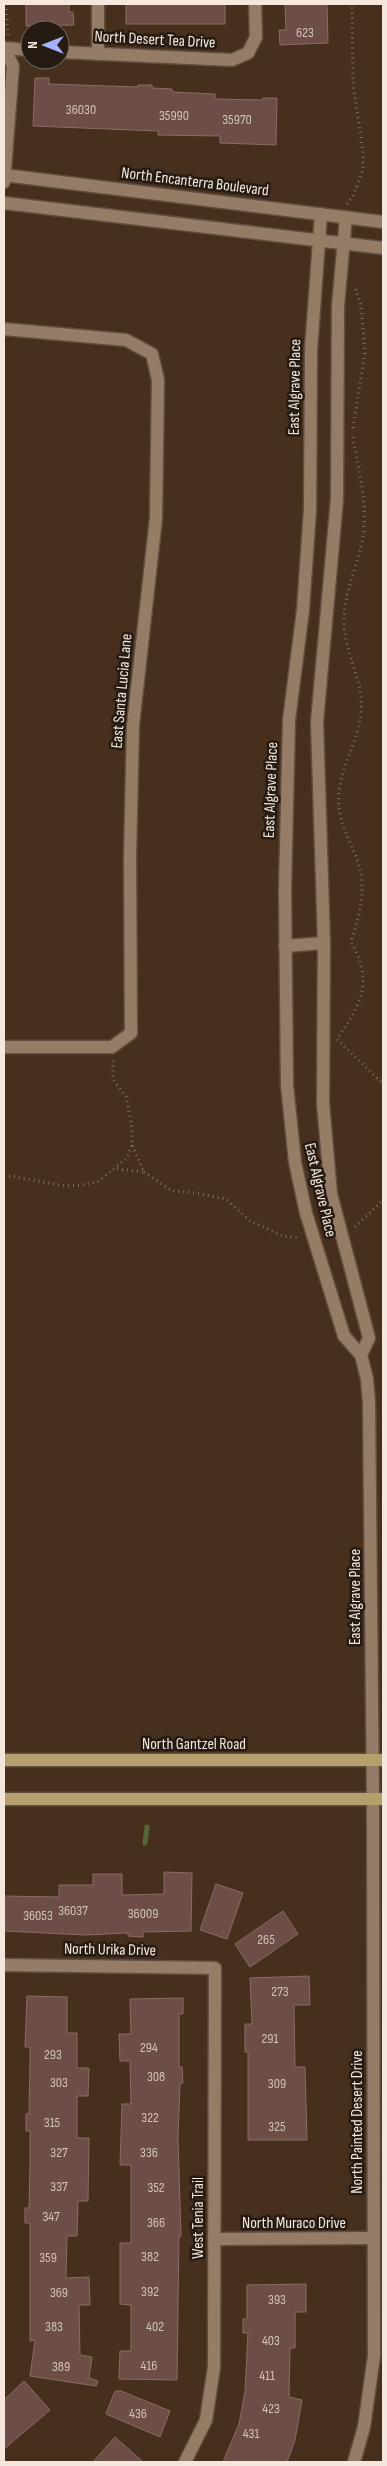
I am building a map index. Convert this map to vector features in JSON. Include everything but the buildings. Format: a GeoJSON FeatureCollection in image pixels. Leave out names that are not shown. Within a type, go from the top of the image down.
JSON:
{"type":"FeatureCollection","features":[{"type":"Feature","properties":{"kind":"main road","name":"North Gantzel Road"},"geometry":{"type":"LineString","coordinates":[[4,1760],[378,1760]]}},
{"type":"Feature","properties":{"kind":"main road"},"geometry":{"type":"LineString","coordinates":[[4,1799],[378,1799]]}},
{"type":"Feature","properties":{"kind":"street"},"geometry":{"type":"LineString","coordinates":[[98,4],[98,54]]}},
{"type":"Feature","properties":{"kind":"street","name":"North Desert Tea Drive"},"geometry":{"type":"LineString","coordinates":[[70,53],[232,60],[248,53],[256,38],[255,4]]}},
{"type":"Feature","properties":{"kind":"street"},"geometry":{"type":"LineString","coordinates":[[4,48],[20,49]]}},
{"type":"Feature","properties":{"kind":"street"},"geometry":{"type":"LineString","coordinates":[[4,48],[13,66],[4,182]]}},
{"type":"Feature","properties":{"kind":"street","name":"North Encanterra Boulevard"},"geometry":{"type":"LineString","coordinates":[[4,175],[383,222]]}},
{"type":"Feature","properties":{"kind":"street"},"geometry":{"type":"LineString","coordinates":[[4,204],[383,248]]}},
{"type":"Feature","properties":{"kind":"street","name":"East Algrave Place"},"geometry":{"type":"LineString","coordinates":[[321,214],[311,350],[310,510],[303,610],[289,720],[285,946],[288,1115],[298,1181],[314,1238],[344,1336],[362,1354],[367,1379],[370,1429],[378,1760],[373,1780]]}},
{"type":"Feature","properties":{"kind":"street","name":"East Algrave Place"},"geometry":{"type":"LineString","coordinates":[[346,217],[338,306],[337,499],[317,722],[324,943],[324,1134],[331,1194],[339,1232],[369,1338],[362,1354]]}},
{"type":"Feature","properties":{"kind":"street","name":"East Santa Lucia Lane"},"geometry":{"type":"LineString","coordinates":[[4,329],[126,340],[152,354],[158,380],[156,518],[133,725],[130,857],[131,1033],[112,1047]]}},
{"type":"Feature","properties":{"kind":"street"},"geometry":{"type":"LineString","coordinates":[[285,946],[324,943]]}},
{"type":"Feature","properties":{"kind":"street"},"geometry":{"type":"LineString","coordinates":[[4,1047],[112,1047]]}},
{"type":"Feature","properties":{"kind":"street","name":"North Painted Desert Drive"},"geometry":{"type":"LineString","coordinates":[[354,2462],[364,2427],[374,2356],[373,2238],[378,1799],[373,1780]]}},
{"type":"Feature","properties":{"kind":"street","name":"North Urika Drive"},"geometry":{"type":"LineString","coordinates":[[4,1965],[215,1968]]}},
{"type":"Feature","properties":{"kind":"street","name":"West Tenia Trail"},"geometry":{"type":"LineString","coordinates":[[185,2462],[206,2420],[214,2367],[215,1968]]}},
{"type":"Feature","properties":{"kind":"street","name":"North Muraco Drive"},"geometry":{"type":"LineString","coordinates":[[214,2239],[373,2238]]}},
{"type":"Feature","properties":{"kind":"path"},"geometry":{"type":"LineString","coordinates":[[4,48],[8,35],[6,4]]}},
{"type":"Feature","properties":{"kind":"path"},"geometry":{"type":"LineString","coordinates":[[346,217],[345,207],[353,196],[364,170],[353,84],[352,4]]}},
{"type":"Feature","properties":{"kind":"path"},"geometry":{"type":"LineString","coordinates":[[352,278],[361,305],[365,353],[353,434],[362,488],[365,527],[357,568],[348,589],[344,619],[347,648],[360,689],[362,711],[358,730],[340,783],[339,807],[343,828],[362,874],[362,907],[351,942],[362,961],[363,987],[354,1014],[337,1039],[383,1084]]}},
{"type":"Feature","properties":{"kind":"path"},"geometry":{"type":"LineString","coordinates":[[4,1175],[66,1186],[82,1186],[99,1181],[116,1169],[127,1158],[132,1145],[132,1126],[126,1097],[113,1079],[112,1047]]}},
{"type":"Feature","properties":{"kind":"path"},"geometry":{"type":"LineString","coordinates":[[132,1145],[144,1172],[163,1187],[172,1191],[204,1194],[226,1200],[250,1221],[283,1236],[314,1238]]}},
{"type":"Feature","properties":{"kind":"path"},"geometry":{"type":"LineString","coordinates":[[116,1169],[144,1172]]}},
{"type":"Feature","properties":{"kind":"path"},"geometry":{"type":"LineString","coordinates":[[339,1232],[355,1227],[383,1200]]}},
{"type":"Feature","properties":{"kind":"waterway"},"geometry":{"type":"LineString","coordinates":[[145,1843],[147,1827]]}}]}
